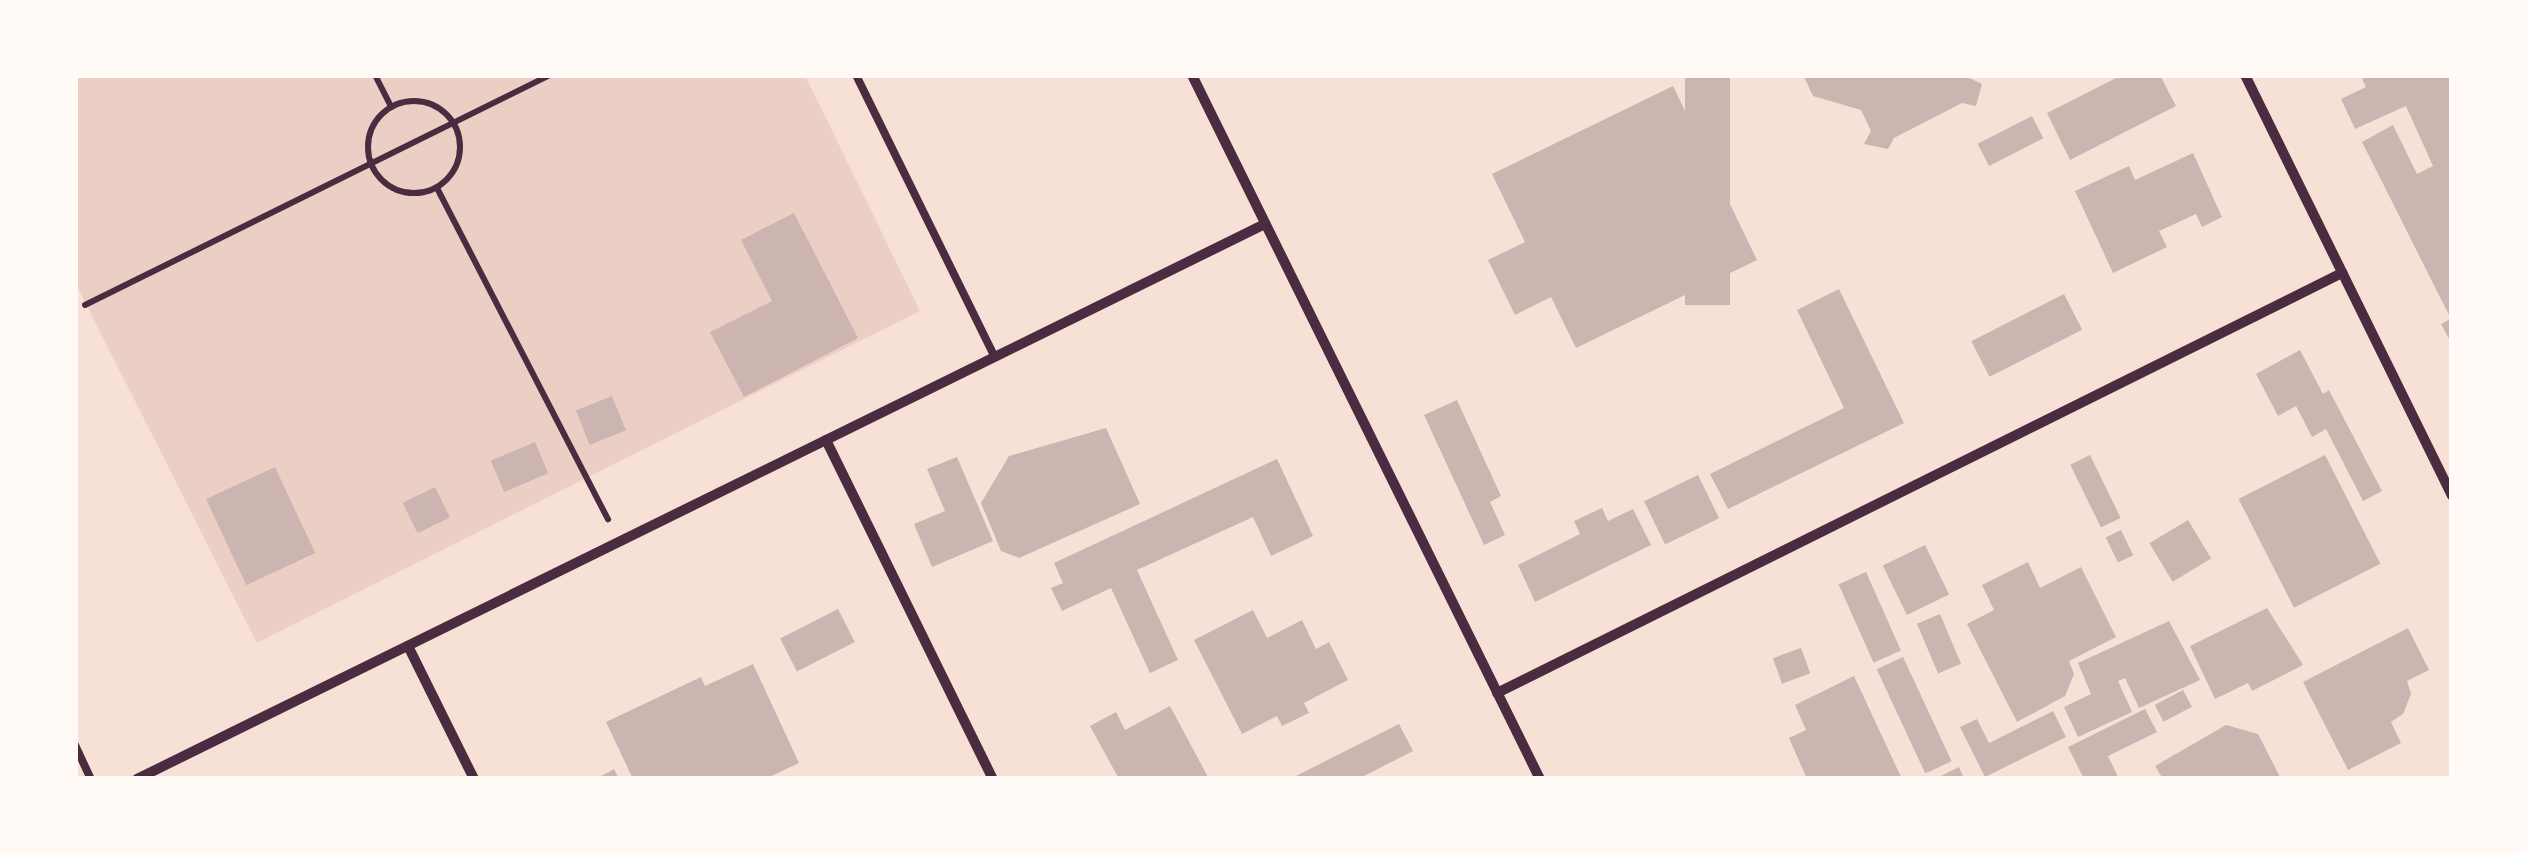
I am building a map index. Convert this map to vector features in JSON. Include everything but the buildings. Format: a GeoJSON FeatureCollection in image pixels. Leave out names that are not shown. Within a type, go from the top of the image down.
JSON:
{"type":"FeatureCollection","features":[{"type":"Feature","properties":{"kind":"street"},"geometry":{"type":"LineString","coordinates":[[1192,75],[1540,779]]}},
{"type":"Feature","properties":{"kind":"street"},"geometry":{"type":"LineString","coordinates":[[2245,75],[2452,496]]}},
{"type":"Feature","properties":{"kind":"street"},"geometry":{"type":"LineString","coordinates":[[137,779],[1265,224]]}},
{"type":"Feature","properties":{"kind":"street"},"geometry":{"type":"LineString","coordinates":[[1497,693],[2342,273]]}},
{"type":"Feature","properties":{"kind":"street"},"geometry":{"type":"LineString","coordinates":[[826,440],[993,779]]}},
{"type":"Feature","properties":{"kind":"street"},"geometry":{"type":"LineString","coordinates":[[408,646],[474,779]]}},
{"type":"Feature","properties":{"kind":"lane"},"geometry":{"type":"LineString","coordinates":[[856,75],[995,357]]}},
{"type":"Feature","properties":{"kind":"lane"},"geometry":{"type":"LineString","coordinates":[[75,745],[92,779]]}},
{"type":"Feature","properties":{"kind":"path"},"geometry":{"type":"LineString","coordinates":[[376,75],[391,107]]}},
{"type":"Feature","properties":{"kind":"path"},"geometry":{"type":"LineString","coordinates":[[85,305],[550,75]]}},
{"type":"Feature","properties":{"kind":"path"},"geometry":{"type":"LineString","coordinates":[[424,101],[454,123],[461,144],[456,169],[438,188],[397,190],[371,163],[368,140],[391,107],[424,101]]}},
{"type":"Feature","properties":{"kind":"path"},"geometry":{"type":"LineString","coordinates":[[438,188],[619,542]]}},
{"type":"Feature","properties":{"kind":"shaded area"},"geometry":{"type":"Polygon","coordinates":[[[75,75],[805,75],[920,311],[257,643],[75,282],[75,75]]]}}]}
